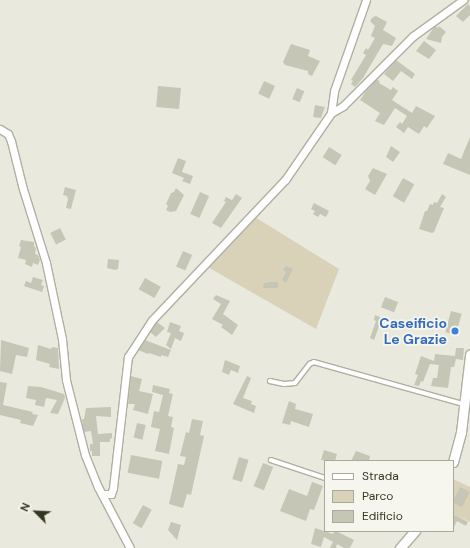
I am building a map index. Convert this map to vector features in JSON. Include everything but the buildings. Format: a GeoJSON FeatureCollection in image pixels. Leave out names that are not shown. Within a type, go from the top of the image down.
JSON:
{"type":"FeatureCollection","features":[{"type":"Feature","properties":{"kind":"street"},"geometry":{"type":"LineString","coordinates":[[331,113],[334,91],[366,0]]}},
{"type":"Feature","properties":{"kind":"street"},"geometry":{"type":"LineString","coordinates":[[102,494],[111,494],[113,488],[128,356],[152,320],[285,180],[331,113],[343,106],[413,36],[463,0]]}},
{"type":"Feature","properties":{"kind":"street"},"geometry":{"type":"LineString","coordinates":[[0,129],[8,134],[11,140],[23,189],[46,263],[62,339],[66,380],[85,455],[102,494],[130,548]]}},
{"type":"Feature","properties":{"kind":"street"},"geometry":{"type":"LineString","coordinates":[[454,460],[461,432],[470,355]]}},
{"type":"Feature","properties":{"kind":"street"},"geometry":{"type":"LineString","coordinates":[[400,548],[414,532]]}},
{"type":"Feature","properties":{"kind":"lane"},"geometry":{"type":"LineString","coordinates":[[270,381],[284,384],[295,383],[310,364],[314,362],[465,405]]}},
{"type":"Feature","properties":{"kind":"lane"},"geometry":{"type":"LineString","coordinates":[[271,460],[324,478]]}},
{"type":"Feature","properties":{"kind":"green space"},"geometry":{"type":"Polygon","coordinates":[[[253,216],[339,269],[316,329],[206,266],[253,216]]]}},
{"type":"Feature","properties":{"kind":"green space"},"geometry":{"type":"Polygon","coordinates":[[[454,479],[470,487],[470,522],[454,514],[454,479]]]}},
{"type":"Feature","properties":{"kind":"place","name":"Caseificio Le Grazie"},"geometry":{"type":"Point","coordinates":[455,331]}}]}
